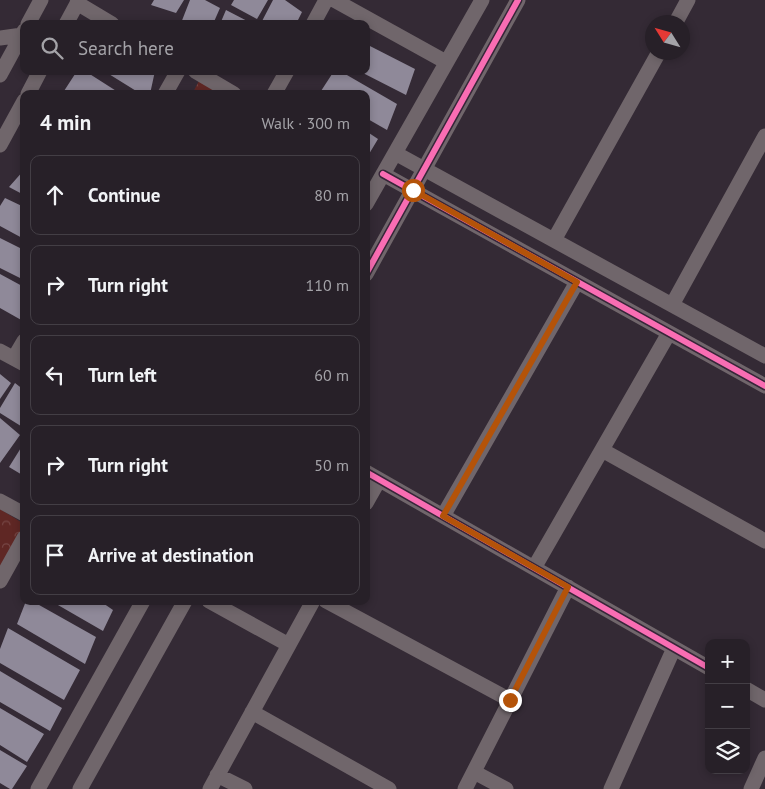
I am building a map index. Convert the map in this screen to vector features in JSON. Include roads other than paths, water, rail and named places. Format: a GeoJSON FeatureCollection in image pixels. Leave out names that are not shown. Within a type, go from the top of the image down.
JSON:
{"type":"FeatureCollection","features":[{"type":"Feature","properties":{"kind":"street"},"geometry":{"type":"LineString","coordinates":[[31,20],[42,0]]}},
{"type":"Feature","properties":{"kind":"street"},"geometry":{"type":"LineString","coordinates":[[315,20],[326,0]]}},
{"type":"Feature","properties":{"kind":"street"},"geometry":{"type":"LineString","coordinates":[[334,0],[446,62]]}},
{"type":"Feature","properties":{"kind":"street"},"geometry":{"type":"LineString","coordinates":[[370,197],[482,0]]}},
{"type":"Feature","properties":{"kind":"street"},"geometry":{"type":"LineString","coordinates":[[370,267],[518,0]]}},
{"type":"Feature","properties":{"kind":"street"},"geometry":{"type":"LineString","coordinates":[[680,15],[688,0]]}},
{"type":"Feature","properties":{"kind":"street"},"geometry":{"type":"LineString","coordinates":[[68,20],[78,2],[106,20]]}},
{"type":"Feature","properties":{"kind":"street"},"geometry":{"type":"LineString","coordinates":[[0,38],[20,32]]}},
{"type":"Feature","properties":{"kind":"street"},"geometry":{"type":"LineString","coordinates":[[0,75],[20,39]]}},
{"type":"Feature","properties":{"kind":"street"},"geometry":{"type":"LineString","coordinates":[[554,240],[655,60]]}},
{"type":"Feature","properties":{"kind":"street"},"geometry":{"type":"LineString","coordinates":[[30,90],[38,75]]}},
{"type":"Feature","properties":{"kind":"street"},"geometry":{"type":"LineString","coordinates":[[167,90],[176,75]]}},
{"type":"Feature","properties":{"kind":"street"},"geometry":{"type":"LineString","coordinates":[[202,75],[227,90]]}},
{"type":"Feature","properties":{"kind":"street"},"geometry":{"type":"LineString","coordinates":[[276,90],[285,75]]}},
{"type":"Feature","properties":{"kind":"street"},"geometry":{"type":"LineString","coordinates":[[0,145],[20,108]]}},
{"type":"Feature","properties":{"kind":"street"},"geometry":{"type":"LineString","coordinates":[[672,305],[765,136]]}},
{"type":"Feature","properties":{"kind":"street"},"geometry":{"type":"LineString","coordinates":[[396,152],[765,356]]}},
{"type":"Feature","properties":{"kind":"street"},"geometry":{"type":"LineString","coordinates":[[384,174],[765,386]]}},
{"type":"Feature","properties":{"kind":"street"},"geometry":{"type":"LineString","coordinates":[[443,516],[577,282]]}},
{"type":"Feature","properties":{"kind":"street"},"geometry":{"type":"LineString","coordinates":[[534,568],[669,333]]}},
{"type":"Feature","properties":{"kind":"street"},"geometry":{"type":"LineString","coordinates":[[0,351],[19,361]]}},
{"type":"Feature","properties":{"kind":"street"},"geometry":{"type":"LineString","coordinates":[[602,450],[765,541]]}},
{"type":"Feature","properties":{"kind":"street"},"geometry":{"type":"LineString","coordinates":[[373,476],[705,666]]}},
{"type":"Feature","properties":{"kind":"street"},"geometry":{"type":"LineString","coordinates":[[0,501],[20,512]]}},
{"type":"Feature","properties":{"kind":"street"},"geometry":{"type":"LineString","coordinates":[[0,581],[20,545]]}},
{"type":"Feature","properties":{"kind":"street"},"geometry":{"type":"LineString","coordinates":[[465,789],[568,587]]}},
{"type":"Feature","properties":{"kind":"street"},"geometry":{"type":"LineString","coordinates":[[38,789],[141,605]]}},
{"type":"Feature","properties":{"kind":"street"},"geometry":{"type":"LineString","coordinates":[[80,789],[183,605]]}},
{"type":"Feature","properties":{"kind":"street"},"geometry":{"type":"LineString","coordinates":[[216,605],[289,645]]}},
{"type":"Feature","properties":{"kind":"street"},"geometry":{"type":"LineString","coordinates":[[210,789],[311,605]]}},
{"type":"Feature","properties":{"kind":"street"},"geometry":{"type":"LineString","coordinates":[[333,605],[510,700]]}},
{"type":"Feature","properties":{"kind":"street"},"geometry":{"type":"LineString","coordinates":[[611,789],[674,648]]}},
{"type":"Feature","properties":{"kind":"street"},"geometry":{"type":"LineString","coordinates":[[750,691],[765,700]]}},
{"type":"Feature","properties":{"kind":"street"},"geometry":{"type":"LineString","coordinates":[[252,712],[389,789]]}},
{"type":"Feature","properties":{"kind":"street"},"geometry":{"type":"LineString","coordinates":[[752,789],[765,758]]}},
{"type":"Feature","properties":{"kind":"street"},"geometry":{"type":"LineString","coordinates":[[474,772],[506,789]]}},
{"type":"Feature","properties":{"kind":"street"},"geometry":{"type":"LineString","coordinates":[[217,775],[246,789]]}}]}
